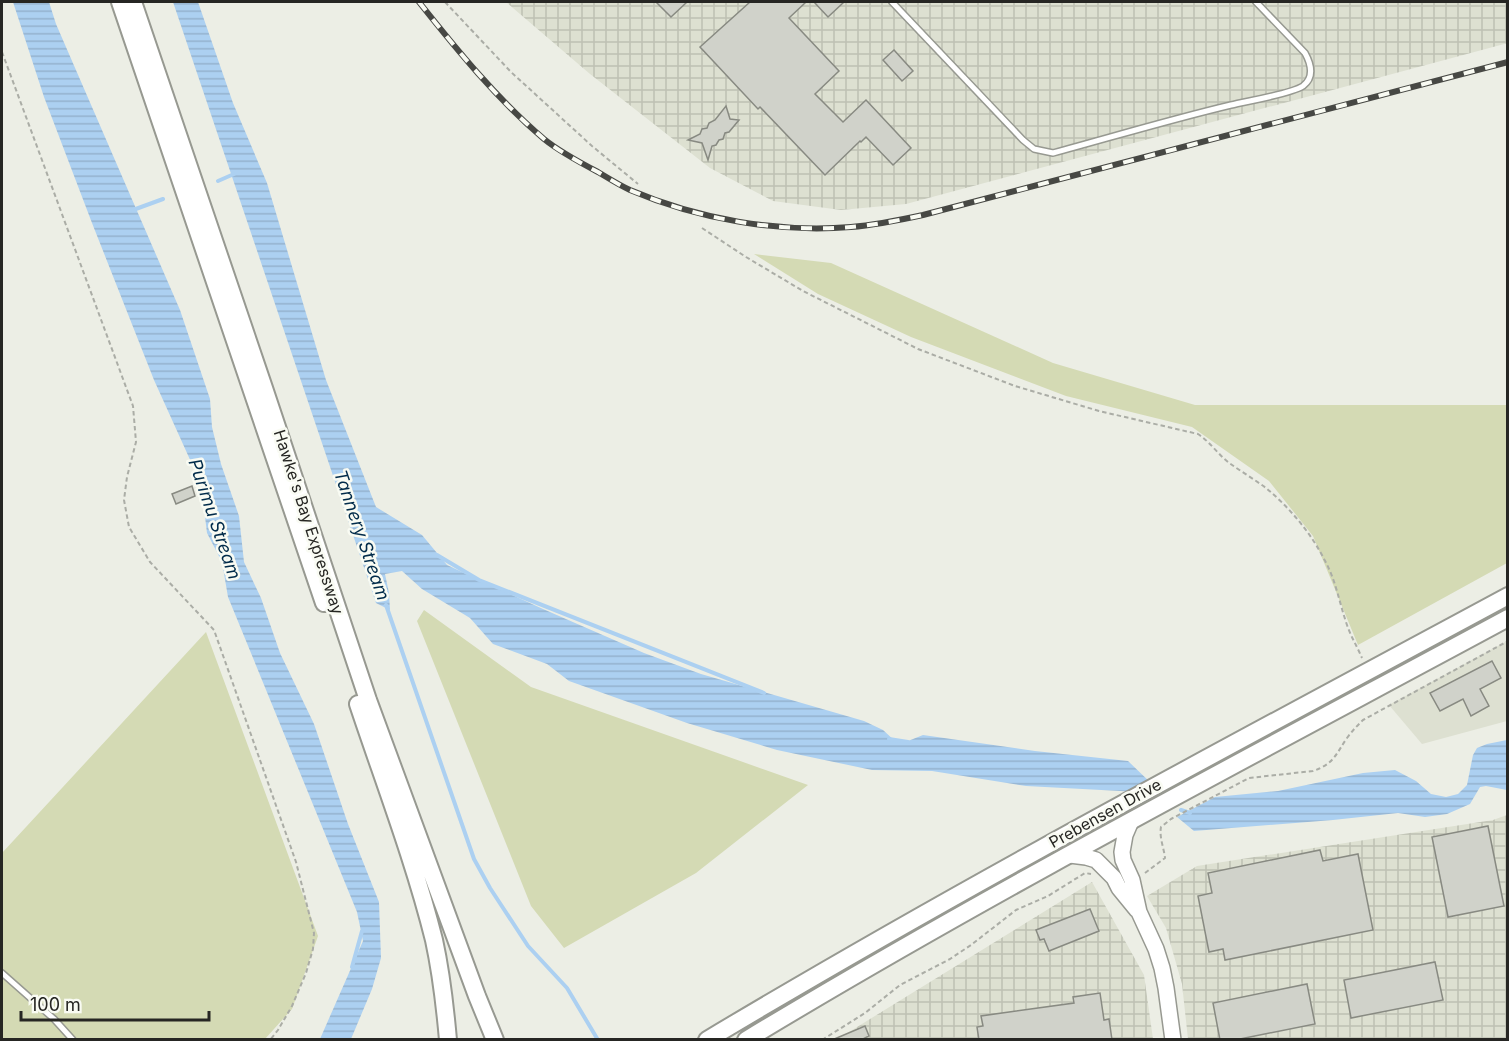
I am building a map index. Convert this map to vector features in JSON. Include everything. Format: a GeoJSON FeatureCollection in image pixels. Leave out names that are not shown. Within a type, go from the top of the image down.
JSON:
{"type":"FeatureCollection","features":[{"type":"Feature","properties":{"kind":"main road","name":"Hawke's Bay Expressway"},"geometry":{"type":"LineString","coordinates":[[120,2],[416,876],[434,941],[448,1040]]}},
{"type":"Feature","properties":{"kind":"main road","name":"Hawke's Bay Expressway"},"geometry":{"type":"LineString","coordinates":[[133,2],[368,700],[495,1040]]}},
{"type":"Feature","properties":{"kind":"main road","name":"Prebensen Drive"},"geometry":{"type":"LineString","coordinates":[[707,1040],[980,882],[1508,596]]}},
{"type":"Feature","properties":{"kind":"main road","name":"Prebensen Drive"},"geometry":{"type":"LineString","coordinates":[[746,1040],[860,972],[1131,821],[1508,618]]}},
{"type":"Feature","properties":{"kind":"main road"},"geometry":{"type":"LineString","coordinates":[[1131,821],[1125,835],[1123,860],[1132,880],[1139,912],[1162,968],[1173,1040]]}},
{"type":"Feature","properties":{"kind":"main road"},"geometry":{"type":"LineString","coordinates":[[1070,855],[1096,860],[1110,874],[1139,912]]}},
{"type":"Feature","properties":{"kind":"lane"},"geometry":{"type":"LineString","coordinates":[[892,2],[1023,140],[1042,152],[1053,153],[1303,86],[1311,70],[1305,53],[1256,2]]}},
{"type":"Feature","properties":{"kind":"lane"},"geometry":{"type":"LineString","coordinates":[[2,974],[54,1019],[73,1040]]}},
{"type":"Feature","properties":{"kind":"path"},"geometry":{"type":"LineString","coordinates":[[445,2],[511,72],[576,132],[638,184]]}},
{"type":"Feature","properties":{"kind":"path"},"geometry":{"type":"LineString","coordinates":[[2,52],[133,406],[136,442],[126,477],[124,500],[129,527],[150,562],[214,630],[296,862],[314,933],[313,949],[292,1006],[270,1040]]}},
{"type":"Feature","properties":{"kind":"path"},"geometry":{"type":"LineString","coordinates":[[702,228],[803,291],[918,349],[1014,386],[1108,414],[1198,434],[1210,442],[1227,461],[1267,489],[1291,512],[1309,535],[1324,558],[1335,583],[1352,640],[1367,672]]}},
{"type":"Feature","properties":{"kind":"path"},"geometry":{"type":"LineString","coordinates":[[1132,880],[1165,858],[1160,833],[1161,827],[1171,819],[1249,778],[1322,768],[1337,755],[1354,729],[1364,720],[1508,641]]}},
{"type":"Feature","properties":{"kind":"path"},"geometry":{"type":"LineString","coordinates":[[822,1040],[865,1013],[900,985],[950,959],[971,945],[1016,910],[1048,896],[1085,873],[1094,875]]}},
{"type":"Feature","properties":{"kind":"shaded area"},"geometry":{"type":"Polygon","coordinates":[[[506,2],[1507,2],[1508,43],[906,204],[841,210],[773,201],[710,168],[590,74],[506,2]]]}},
{"type":"Feature","properties":{"kind":"shaded area"},"geometry":{"type":"Polygon","coordinates":[[[1507,641],[1507,721],[1422,744],[1389,705],[1507,641]]]}},
{"type":"Feature","properties":{"kind":"shaded area"},"geometry":{"type":"Polygon","coordinates":[[[1507,815],[1507,1039],[1188,1039],[1182,984],[1166,928],[1147,896],[1197,866],[1493,820],[1507,815]]]}},
{"type":"Feature","properties":{"kind":"shaded area"},"geometry":{"type":"Polygon","coordinates":[[[1092,882],[1144,975],[1153,1039],[836,1040],[1092,882]]]}},
{"type":"Feature","properties":{"kind":"green space"},"geometry":{"type":"Polygon","coordinates":[[[754,254],[831,263],[1053,363],[1195,405],[1507,405],[1507,563],[1358,645],[1313,536],[1269,481],[1192,427],[1066,396],[911,337],[818,294],[754,254]]]}},
{"type":"Feature","properties":{"kind":"green space"},"geometry":{"type":"Polygon","coordinates":[[[424,610],[531,687],[808,785],[696,873],[564,948],[531,906],[417,621],[424,610]]]}},
{"type":"Feature","properties":{"kind":"green space"},"geometry":{"type":"Polygon","coordinates":[[[206,632],[318,936],[292,1009],[265,1039],[2,1039],[2,853],[206,632]]]}},
{"type":"Feature","properties":{"kind":"water"},"geometry":{"type":"Polygon","coordinates":[[[13,2],[49,2],[56,24],[180,310],[210,399],[212,427],[221,464],[239,516],[244,562],[261,598],[280,653],[314,724],[348,824],[379,902],[381,958],[372,989],[351,1039],[320,1039],[363,941],[357,912],[228,597],[222,562],[207,533],[201,484],[154,380],[92,223],[44,97],[13,2]]]}},
{"type":"Feature","properties":{"kind":"water"},"geometry":{"type":"Polygon","coordinates":[[[173,2],[198,2],[233,103],[267,183],[326,380],[376,507],[422,535],[447,565],[644,653],[701,674],[864,721],[883,730],[896,742],[908,741],[923,735],[1128,761],[1152,784],[1139,792],[1026,786],[932,771],[872,770],[777,750],[687,723],[569,681],[547,664],[493,644],[470,618],[422,589],[402,571],[385,574],[390,610],[376,603],[173,2]]]}},
{"type":"Feature","properties":{"kind":"water"},"geometry":{"type":"Polygon","coordinates":[[[1507,740],[1507,790],[1480,787],[1470,804],[1447,814],[1425,817],[1398,813],[1194,831],[1177,817],[1215,797],[1278,791],[1363,773],[1395,770],[1416,781],[1431,794],[1446,797],[1458,794],[1467,785],[1473,755],[1477,748],[1507,740]]]}},
{"type":"Feature","properties":{"kind":"building"},"geometry":{"type":"Polygon","coordinates":[[[656,2],[687,2],[671,17],[656,2]]]}},
{"type":"Feature","properties":{"kind":"building"},"geometry":{"type":"Polygon","coordinates":[[[750,2],[806,2],[789,18],[839,71],[815,94],[843,122],[866,100],[911,148],[893,165],[866,137],[825,175],[760,107],[758,109],[700,47],[750,2]]]}},
{"type":"Feature","properties":{"kind":"building"},"geometry":{"type":"Polygon","coordinates":[[[814,2],[844,2],[828,17],[814,2]]]}},
{"type":"Feature","properties":{"kind":"building"},"geometry":{"type":"Polygon","coordinates":[[[894,50],[913,71],[902,81],[883,60],[894,50]]]}},
{"type":"Feature","properties":{"kind":"building"},"geometry":{"type":"Polygon","coordinates":[[[726,106],[730,119],[739,120],[729,132],[725,133],[723,139],[712,146],[708,160],[702,143],[688,140],[700,134],[702,129],[707,128],[726,106]]]}},
{"type":"Feature","properties":{"kind":"building"},"geometry":{"type":"Polygon","coordinates":[[[192,486],[195,496],[176,504],[172,494],[192,486]]]}},
{"type":"Feature","properties":{"kind":"building"},"geometry":{"type":"Polygon","coordinates":[[[1492,661],[1501,678],[1480,689],[1489,706],[1471,716],[1463,699],[1440,711],[1430,693],[1492,661]]]}},
{"type":"Feature","properties":{"kind":"building"},"geometry":{"type":"Polygon","coordinates":[[[1488,826],[1504,906],[1448,917],[1432,837],[1488,826]]]}},
{"type":"Feature","properties":{"kind":"building"},"geometry":{"type":"Polygon","coordinates":[[[1320,850],[1323,861],[1358,854],[1373,930],[1225,960],[1223,949],[1209,952],[1198,896],[1212,893],[1208,873],[1320,850]]]}},
{"type":"Feature","properties":{"kind":"building"},"geometry":{"type":"Polygon","coordinates":[[[1090,909],[1099,931],[1049,951],[1044,939],[1040,940],[1036,930],[1090,909]]]}},
{"type":"Feature","properties":{"kind":"building"},"geometry":{"type":"Polygon","coordinates":[[[1435,962],[1443,1000],[1351,1018],[1344,980],[1435,962]]]}},
{"type":"Feature","properties":{"kind":"building"},"geometry":{"type":"Polygon","coordinates":[[[1307,984],[1315,1024],[1235,1040],[1220,1040],[1213,1003],[1307,984]]]}},
{"type":"Feature","properties":{"kind":"building"},"geometry":{"type":"Polygon","coordinates":[[[1100,993],[1104,1020],[1109,1019],[1112,1040],[979,1040],[977,1027],[983,1026],[981,1016],[1074,1003],[1073,997],[1100,993]]]}},
{"type":"Feature","properties":{"kind":"building"},"geometry":{"type":"Polygon","coordinates":[[[865,1026],[869,1036],[861,1040],[832,1040],[865,1026]]]}},
{"type":"Feature","properties":{"kind":"waterway"},"geometry":{"type":"LineString","coordinates":[[218,181],[234,174]]}},
{"type":"Feature","properties":{"kind":"waterway"},"geometry":{"type":"LineString","coordinates":[[133,210],[163,199]]}},
{"type":"Feature","properties":{"kind":"waterway"},"geometry":{"type":"LineString","coordinates":[[437,555],[479,580],[764,693]]}},
{"type":"Feature","properties":{"kind":"waterway","name":"Tannery Stream"},"geometry":{"type":"LineString","coordinates":[[386,605],[474,859],[528,946],[567,988],[598,1040]]}},
{"type":"Feature","properties":{"kind":"waterway"},"geometry":{"type":"LineString","coordinates":[[889,739],[908,742]]}},
{"type":"Feature","properties":{"kind":"waterway"},"geometry":{"type":"LineString","coordinates":[[1181,810],[1190,813]]}},
{"type":"Feature","properties":{"kind":"waterway","name":"Purimu Stream"},"geometry":{"type":"LineString","coordinates":[[352,967],[362,931]]}},
{"type":"Feature","properties":{"kind":"railway"},"geometry":{"type":"LineString","coordinates":[[419,2],[494,91],[544,139],[570,157],[630,190],[683,209],[738,222],[795,228],[860,226],[923,215],[1508,62]]}}]}
